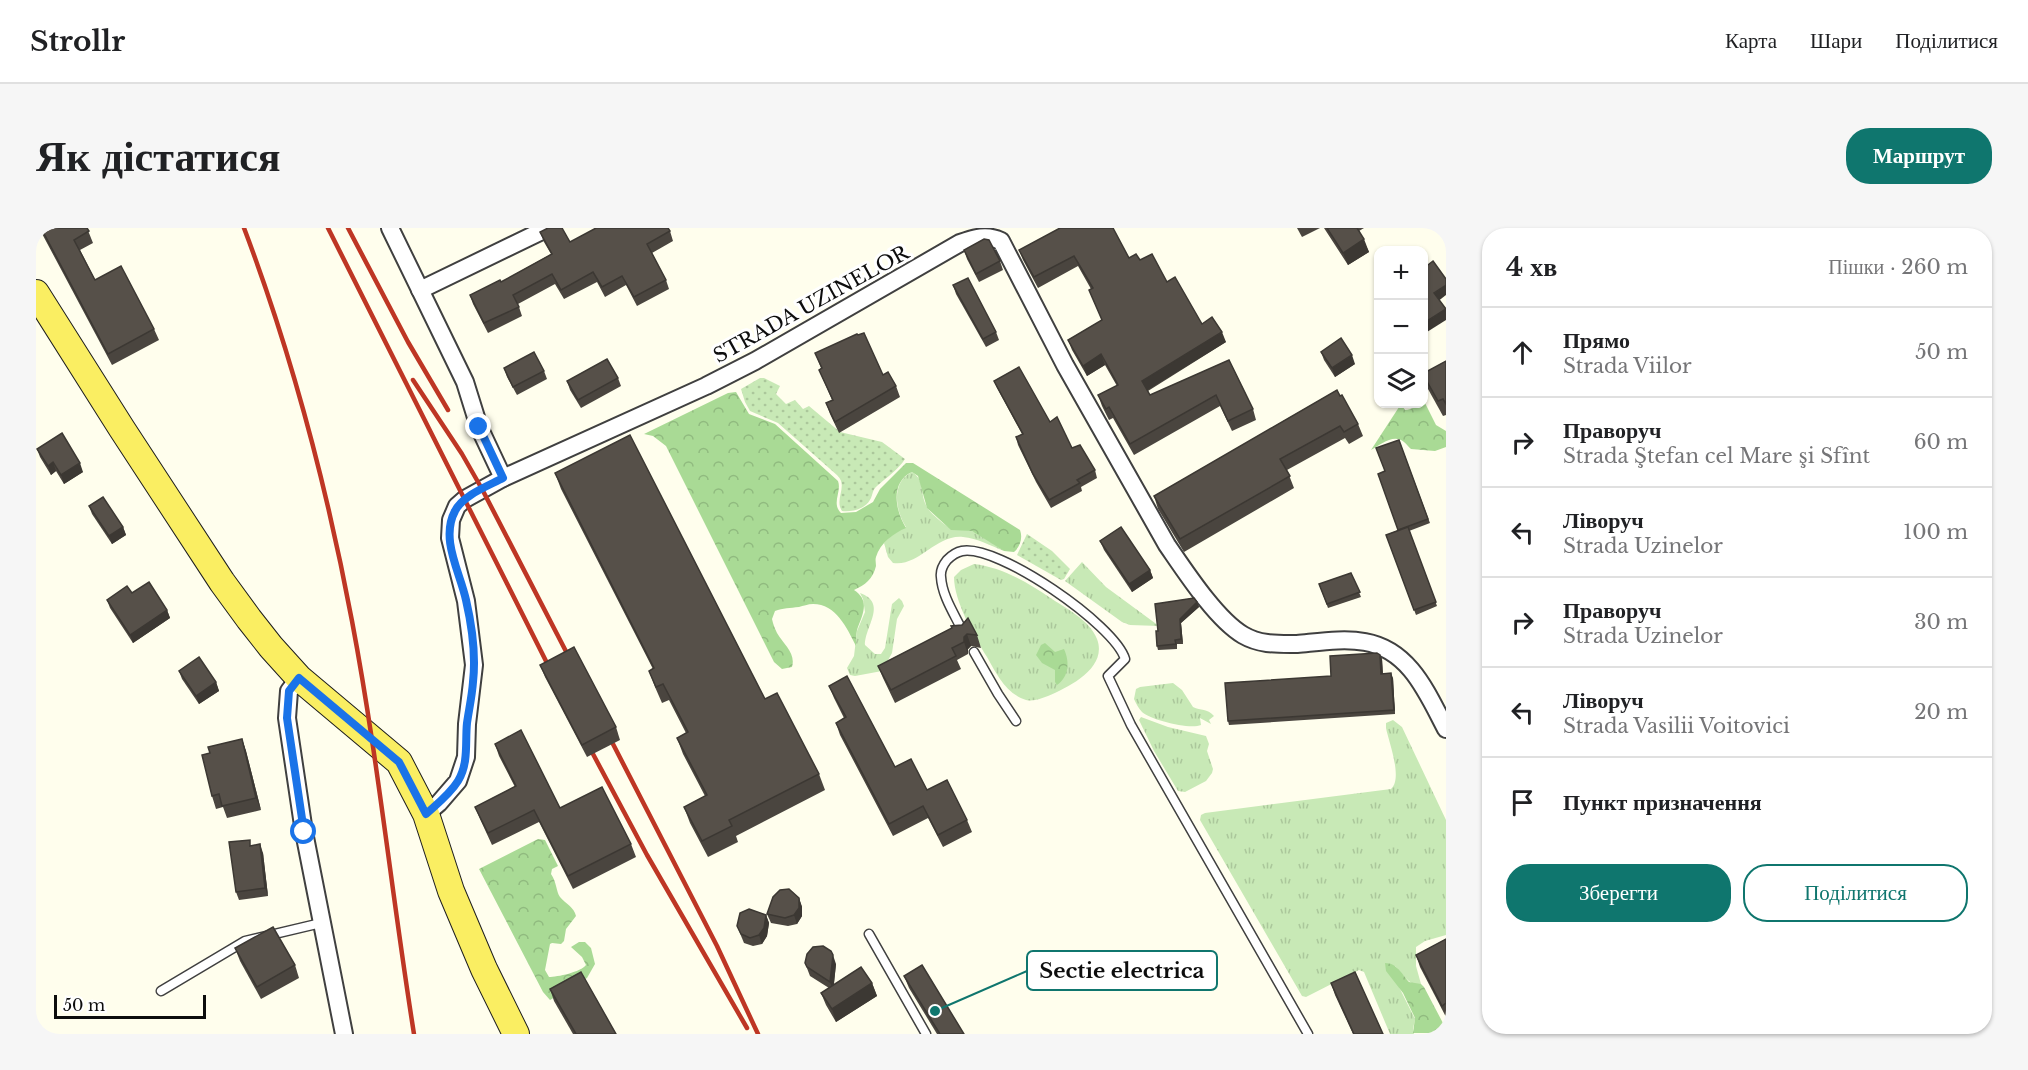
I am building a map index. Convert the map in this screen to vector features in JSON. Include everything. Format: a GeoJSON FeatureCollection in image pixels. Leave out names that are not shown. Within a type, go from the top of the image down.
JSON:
{"type":"FeatureCollection","features":[{"type":"Feature","properties":{"kind":"main road"},"geometry":{"type":"LineString","coordinates":[[36,292],[222,582],[264,638],[299,678],[399,762],[426,814],[451,891],[484,969],[516,1034]]}},
{"type":"Feature","properties":{"kind":"street"},"geometry":{"type":"LineString","coordinates":[[390,228],[465,382],[479,427],[503,478]]}},
{"type":"Feature","properties":{"kind":"street"},"geometry":{"type":"LineString","coordinates":[[420,290],[548,228]]}},
{"type":"Feature","properties":{"kind":"street","name":"STRADA UZINELOR"},"geometry":{"type":"LineString","coordinates":[[426,814],[450,791],[458,781],[463,769],[473,684],[474,665],[469,619],[451,548],[449,530],[458,506],[465,499],[503,478],[706,386],[806,333],[960,243],[1000,233],[1001,241],[1065,365],[1167,545],[1230,625],[1244,636],[1273,645],[1357,641],[1383,647],[1400,658],[1416,675],[1446,729]]}},
{"type":"Feature","properties":{"kind":"street"},"geometry":{"type":"LineString","coordinates":[[299,678],[289,691],[287,718],[321,923],[344,1034]]}},
{"type":"Feature","properties":{"kind":"lane"},"geometry":{"type":"LineString","coordinates":[[963,632],[948,600],[940,574],[950,556],[963,550],[975,551],[1018,568],[1094,621],[1114,640],[1122,650],[1125,659],[1108,676],[1131,725],[1308,1034]]}},
{"type":"Feature","properties":{"kind":"lane"},"geometry":{"type":"LineString","coordinates":[[974,652],[1016,721]]}},
{"type":"Feature","properties":{"kind":"lane"},"geometry":{"type":"LineString","coordinates":[[161,991],[245,941],[321,923]]}},
{"type":"Feature","properties":{"kind":"lane"},"geometry":{"type":"LineString","coordinates":[[869,934],[926,1034]]}},
{"type":"Feature","properties":{"kind":"green space"},"geometry":{"type":"Polygon","coordinates":[[[760,378],[780,386],[776,394],[786,404],[795,400],[803,409],[809,406],[840,432],[882,442],[905,459],[876,487],[866,505],[855,510],[842,511],[839,502],[842,484],[838,476],[778,423],[750,411],[741,389],[760,378]]]}},
{"type":"Feature","properties":{"kind":"green space"},"geometry":{"type":"Polygon","coordinates":[[[736,392],[749,414],[775,424],[838,481],[837,505],[841,513],[856,512],[873,502],[880,489],[906,463],[913,463],[1020,530],[1019,545],[1014,552],[1004,551],[972,531],[951,530],[927,508],[918,476],[912,472],[900,482],[897,497],[899,513],[906,528],[884,543],[876,557],[873,575],[865,584],[854,590],[864,604],[857,630],[856,646],[840,618],[828,608],[813,604],[778,610],[775,611],[773,623],[791,653],[793,662],[792,667],[782,669],[774,662],[666,446],[653,436],[644,434],[728,393],[736,392]]]}},
{"type":"Feature","properties":{"kind":"green space"},"geometry":{"type":"Polygon","coordinates":[[[1398,408],[1428,408],[1436,425],[1446,431],[1446,447],[1435,451],[1411,449],[1404,442],[1392,439],[1371,450],[1398,408]]]}},
{"type":"Feature","properties":{"kind":"green space"},"geometry":{"type":"Polygon","coordinates":[[[912,472],[921,483],[927,507],[938,519],[952,529],[976,532],[1004,551],[984,542],[953,537],[911,560],[893,563],[888,557],[884,543],[893,534],[906,527],[899,513],[897,497],[901,482],[912,472]]]}},
{"type":"Feature","properties":{"kind":"green space"},"geometry":{"type":"Polygon","coordinates":[[[1027,534],[1052,551],[1070,569],[1064,579],[1061,580],[1017,555],[1027,534]]]}},
{"type":"Feature","properties":{"kind":"green space"},"geometry":{"type":"Polygon","coordinates":[[[1082,562],[1106,587],[1159,626],[1130,625],[1122,622],[1065,581],[1082,562]]]}},
{"type":"Feature","properties":{"kind":"green space"},"geometry":{"type":"Polygon","coordinates":[[[974,564],[994,568],[1023,581],[1069,610],[1089,626],[1094,632],[1099,649],[1097,659],[1085,675],[1076,682],[1040,699],[1026,700],[1007,688],[976,639],[957,597],[954,577],[961,570],[974,564]]]}},
{"type":"Feature","properties":{"kind":"green space"},"geometry":{"type":"Polygon","coordinates":[[[860,593],[873,603],[873,616],[865,645],[875,654],[881,654],[885,648],[892,604],[899,598],[904,606],[897,619],[892,653],[882,671],[855,676],[850,675],[847,668],[854,656],[857,631],[865,612],[860,593]]]}},
{"type":"Feature","properties":{"kind":"green space"},"geometry":{"type":"Polygon","coordinates":[[[1045,643],[1055,652],[1064,649],[1066,654],[1068,664],[1066,674],[1057,685],[1055,670],[1042,663],[1036,655],[1041,645],[1045,643]]]}},
{"type":"Feature","properties":{"kind":"green space"},"geometry":{"type":"Polygon","coordinates":[[[1173,683],[1182,690],[1193,707],[1214,716],[1209,720],[1211,724],[1200,718],[1201,725],[1188,726],[1153,718],[1141,710],[1134,699],[1136,689],[1140,687],[1173,683]]]}},
{"type":"Feature","properties":{"kind":"green space"},"geometry":{"type":"Polygon","coordinates":[[[1141,717],[1168,727],[1206,736],[1209,744],[1207,751],[1213,769],[1206,781],[1185,792],[1178,791],[1154,751],[1139,720],[1141,717]]]}},
{"type":"Feature","properties":{"kind":"green space"},"geometry":{"type":"Polygon","coordinates":[[[1393,720],[1402,727],[1446,820],[1446,935],[1425,941],[1416,947],[1416,966],[1421,984],[1409,981],[1395,966],[1398,985],[1415,1019],[1414,1034],[1390,1034],[1364,972],[1359,970],[1306,997],[1302,996],[1200,820],[1201,815],[1205,813],[1391,789],[1396,777],[1386,723],[1393,720]]]}},
{"type":"Feature","properties":{"kind":"green space"},"geometry":{"type":"Polygon","coordinates":[[[538,839],[545,840],[558,866],[552,869],[551,874],[559,895],[572,908],[576,916],[566,929],[564,941],[561,944],[550,944],[545,970],[549,977],[553,977],[583,968],[586,965],[582,957],[571,947],[579,942],[585,942],[591,948],[595,964],[587,978],[550,1000],[543,992],[479,869],[538,839]]]}},
{"type":"Feature","properties":{"kind":"green space"},"geometry":{"type":"Polygon","coordinates":[[[1385,963],[1396,967],[1409,982],[1421,984],[1424,987],[1444,1025],[1435,1033],[1413,1033],[1415,1018],[1403,993],[1386,971],[1385,963]]]}},
{"type":"Feature","properties":{"kind":"building"},"geometry":{"type":"Polygon","coordinates":[[[41,228],[87,228],[89,231],[74,240],[95,280],[121,266],[154,329],[108,354],[41,228]]]}},
{"type":"Feature","properties":{"kind":"building"},"geometry":{"type":"Polygon","coordinates":[[[548,228],[562,228],[570,242],[596,228],[668,228],[670,231],[647,244],[666,280],[634,297],[622,276],[602,287],[593,272],[561,290],[552,274],[513,295],[519,307],[484,323],[470,295],[500,280],[501,282],[552,254],[540,232],[548,228]]]}},
{"type":"Feature","properties":{"kind":"building"},"geometry":{"type":"Polygon","coordinates":[[[1060,228],[1113,228],[1129,258],[1136,254],[1140,260],[1152,254],[1167,282],[1175,277],[1202,324],[1212,317],[1222,332],[1142,381],[1150,395],[1229,360],[1253,409],[1228,421],[1216,395],[1130,444],[1109,407],[1106,409],[1098,395],[1118,385],[1101,354],[1083,366],[1068,340],[1102,320],[1089,290],[1093,288],[1074,256],[1034,277],[1019,250],[1060,228]]]}},
{"type":"Feature","properties":{"kind":"building"},"geometry":{"type":"Polygon","coordinates":[[[1327,228],[1357,228],[1364,239],[1343,253],[1327,228]]]}},
{"type":"Feature","properties":{"kind":"building"},"geometry":{"type":"Polygon","coordinates":[[[984,239],[989,240],[1000,261],[976,274],[964,250],[984,239]]]}},
{"type":"Feature","properties":{"kind":"building"},"geometry":{"type":"Polygon","coordinates":[[[1433,261],[1446,279],[1446,285],[1434,293],[1446,309],[1428,320],[1428,300],[1428,265],[1433,261]]]}},
{"type":"Feature","properties":{"kind":"building"},"geometry":{"type":"Polygon","coordinates":[[[968,278],[996,332],[983,339],[953,285],[968,278]]]}},
{"type":"Feature","properties":{"kind":"building"},"geometry":{"type":"Polygon","coordinates":[[[864,333],[883,375],[888,372],[896,386],[835,422],[826,403],[833,400],[819,370],[822,368],[815,353],[864,333]]]}},
{"type":"Feature","properties":{"kind":"building"},"geometry":{"type":"Polygon","coordinates":[[[1341,338],[1352,355],[1332,368],[1321,352],[1341,338]]]}},
{"type":"Feature","properties":{"kind":"building"},"geometry":{"type":"Polygon","coordinates":[[[534,352],[544,371],[513,387],[504,368],[534,352]]]}},
{"type":"Feature","properties":{"kind":"building"},"geometry":{"type":"Polygon","coordinates":[[[607,359],[618,378],[578,400],[567,381],[607,359]]]}},
{"type":"Feature","properties":{"kind":"building"},"geometry":{"type":"Polygon","coordinates":[[[1446,361],[1446,404],[1443,399],[1438,401],[1428,383],[1428,371],[1446,361]]]}},
{"type":"Feature","properties":{"kind":"building"},"geometry":{"type":"Polygon","coordinates":[[[1019,367],[1050,422],[1057,417],[1072,448],[1080,445],[1095,470],[1077,480],[1080,483],[1049,500],[1033,474],[1016,437],[1023,434],[994,381],[1019,367]]]}},
{"type":"Feature","properties":{"kind":"building"},"geometry":{"type":"Polygon","coordinates":[[[1337,390],[1358,424],[1344,432],[1340,426],[1280,459],[1290,476],[1180,539],[1154,496],[1337,390]]]}},
{"type":"Feature","properties":{"kind":"building"},"geometry":{"type":"Polygon","coordinates":[[[62,433],[80,463],[61,475],[53,462],[48,466],[37,449],[62,433]]]}},
{"type":"Feature","properties":{"kind":"building"},"geometry":{"type":"Polygon","coordinates":[[[630,435],[765,699],[777,693],[819,774],[729,820],[732,826],[702,841],[684,807],[707,795],[677,738],[688,732],[663,684],[656,687],[649,671],[654,668],[555,473],[630,435]]]}},
{"type":"Feature","properties":{"kind":"building"},"geometry":{"type":"Polygon","coordinates":[[[1399,440],[1428,519],[1398,530],[1378,474],[1385,471],[1376,448],[1399,440]]]}},
{"type":"Feature","properties":{"kind":"building"},"geometry":{"type":"Polygon","coordinates":[[[103,497],[123,527],[109,536],[89,506],[103,497]]]}},
{"type":"Feature","properties":{"kind":"building"},"geometry":{"type":"Polygon","coordinates":[[[1121,527],[1150,570],[1129,584],[1100,541],[1121,527]]]}},
{"type":"Feature","properties":{"kind":"building"},"geometry":{"type":"Polygon","coordinates":[[[1408,527],[1436,602],[1414,610],[1386,535],[1408,527]]]}},
{"type":"Feature","properties":{"kind":"building"},"geometry":{"type":"Polygon","coordinates":[[[1351,573],[1360,592],[1327,604],[1319,584],[1351,573]]]}},
{"type":"Feature","properties":{"kind":"building"},"geometry":{"type":"Polygon","coordinates":[[[149,582],[167,610],[130,635],[107,600],[127,586],[132,593],[149,582]]]}},
{"type":"Feature","properties":{"kind":"building"},"geometry":{"type":"Polygon","coordinates":[[[1194,598],[1197,602],[1180,619],[1181,639],[1175,640],[1176,644],[1157,646],[1155,604],[1194,598]]]}},
{"type":"Feature","properties":{"kind":"building"},"geometry":{"type":"Polygon","coordinates":[[[968,618],[977,635],[967,634],[964,642],[952,648],[956,656],[891,690],[878,666],[952,628],[951,626],[962,625],[968,618]]]}},
{"type":"Feature","properties":{"kind":"building"},"geometry":{"type":"Polygon","coordinates":[[[574,647],[616,727],[582,745],[540,665],[574,647]]]}},
{"type":"Feature","properties":{"kind":"building"},"geometry":{"type":"Polygon","coordinates":[[[1377,653],[1380,655],[1381,674],[1391,673],[1394,710],[1228,721],[1225,683],[1331,676],[1330,656],[1377,653]]]}},
{"type":"Feature","properties":{"kind":"building"},"geometry":{"type":"Polygon","coordinates":[[[199,657],[216,682],[196,696],[179,671],[199,657]]]}},
{"type":"Feature","properties":{"kind":"building"},"geometry":{"type":"Polygon","coordinates":[[[847,676],[895,767],[911,759],[927,790],[947,780],[967,820],[938,835],[923,806],[889,824],[836,723],[846,717],[829,686],[847,676]]]}},
{"type":"Feature","properties":{"kind":"building"},"geometry":{"type":"Polygon","coordinates":[[[521,730],[560,808],[602,787],[631,844],[568,876],[534,810],[488,833],[475,807],[516,786],[495,744],[521,730]]]}},
{"type":"Feature","properties":{"kind":"building"},"geometry":{"type":"Polygon","coordinates":[[[242,739],[256,798],[222,806],[219,794],[212,796],[202,755],[210,753],[208,747],[242,739]]]}},
{"type":"Feature","properties":{"kind":"building"},"geometry":{"type":"Polygon","coordinates":[[[250,840],[250,846],[260,844],[265,888],[236,892],[229,842],[250,840]]]}},
{"type":"Feature","properties":{"kind":"building"},"geometry":{"type":"Polygon","coordinates":[[[789,889],[799,898],[799,908],[794,915],[785,918],[767,914],[773,897],[780,890],[789,889]]]}},
{"type":"Feature","properties":{"kind":"building"},"geometry":{"type":"Polygon","coordinates":[[[749,909],[766,915],[764,928],[759,935],[750,938],[741,934],[737,926],[740,913],[749,909]]]}},
{"type":"Feature","properties":{"kind":"building"},"geometry":{"type":"Polygon","coordinates":[[[273,927],[295,965],[257,987],[235,948],[273,927]]]}},
{"type":"Feature","properties":{"kind":"building"},"geometry":{"type":"Polygon","coordinates":[[[1446,939],[1446,1003],[1442,1006],[1416,955],[1446,939]]]}},
{"type":"Feature","properties":{"kind":"building"},"geometry":{"type":"Polygon","coordinates":[[[823,946],[833,955],[830,982],[807,967],[805,963],[807,954],[813,947],[823,946]]]}},
{"type":"Feature","properties":{"kind":"building"},"geometry":{"type":"Polygon","coordinates":[[[922,965],[964,1034],[940,1034],[904,976],[922,965]]]}},
{"type":"Feature","properties":{"kind":"building"},"geometry":{"type":"Polygon","coordinates":[[[861,967],[872,983],[832,1009],[821,993],[861,967]]]}},
{"type":"Feature","properties":{"kind":"building"},"geometry":{"type":"Polygon","coordinates":[[[581,972],[616,1034],[576,1034],[550,989],[581,972]]]}},
{"type":"Feature","properties":{"kind":"building"},"geometry":{"type":"Polygon","coordinates":[[[1355,972],[1383,1034],[1354,1034],[1331,983],[1355,972]]]}},
{"type":"Feature","properties":{"kind":"railway"},"geometry":{"type":"LineString","coordinates":[[244,228],[293,373],[307,422],[342,571],[370,724],[414,1034]]}},
{"type":"Feature","properties":{"kind":"railway"},"geometry":{"type":"LineString","coordinates":[[328,228],[552,673]]}},
{"type":"Feature","properties":{"kind":"railway"},"geometry":{"type":"LineString","coordinates":[[348,228],[408,342],[448,410]]}},
{"type":"Feature","properties":{"kind":"railway"},"geometry":{"type":"LineString","coordinates":[[413,380],[462,454],[482,489],[572,663]]}},
{"type":"Feature","properties":{"kind":"railway"},"geometry":{"type":"LineString","coordinates":[[613,744],[717,946],[758,1034]]}},
{"type":"Feature","properties":{"kind":"railway"},"geometry":{"type":"LineString","coordinates":[[593,754],[647,855],[747,1028]]}},
{"type":"Feature","properties":{"kind":"place","name":"Sectie electrica"},"geometry":{"type":"Point","coordinates":[935,1011]}},
{"type":"Feature","properties":{"kind":"route"},"geometry":{"type":"LineString","coordinates":[[304,832],[286,707],[289,691],[299,678],[399,762],[426,814],[458,781],[466,757],[467,723],[474,665],[466,601],[451,548],[449,530],[454,512],[465,499],[503,478],[479,427]]}}]}
